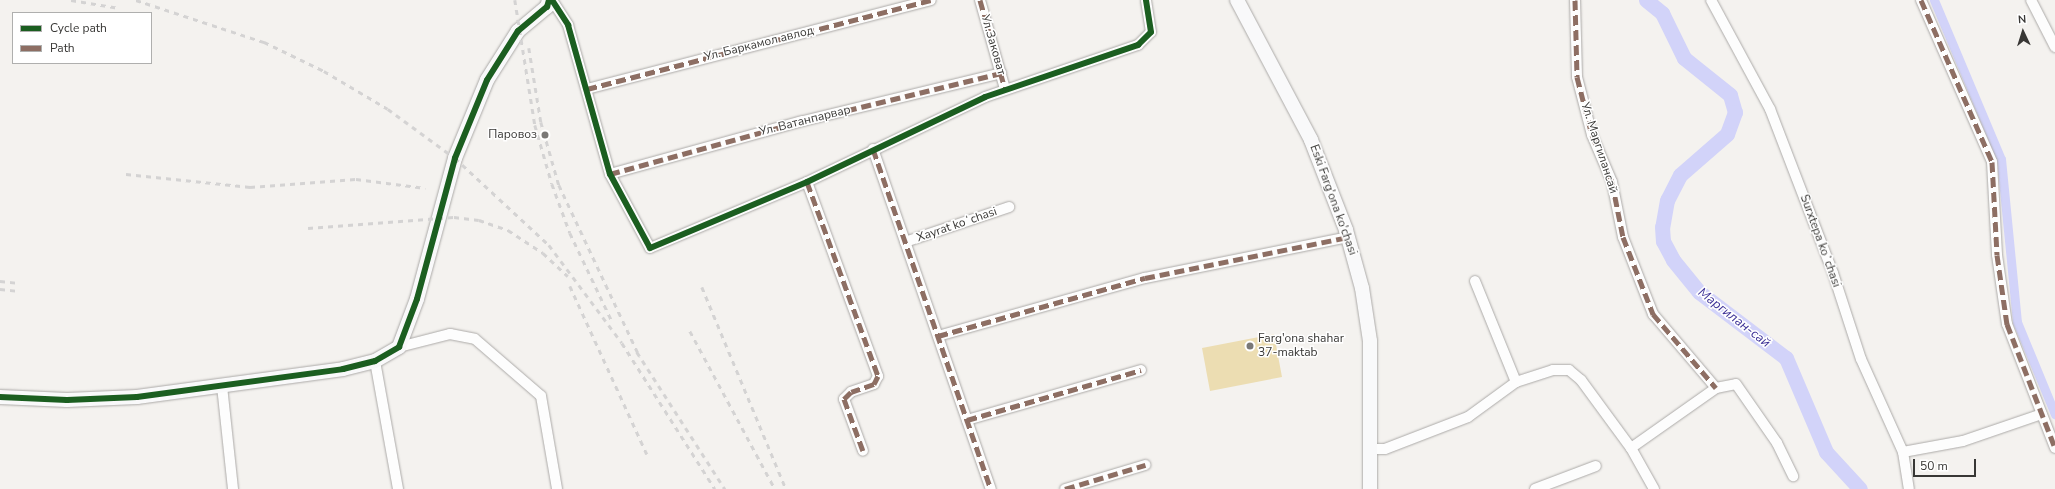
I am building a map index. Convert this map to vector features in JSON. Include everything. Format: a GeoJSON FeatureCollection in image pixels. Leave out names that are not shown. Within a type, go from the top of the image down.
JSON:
{"type":"FeatureCollection","features":[{"type":"Feature","properties":{"kind":"street"},"geometry":{"type":"LineString","coordinates":[[399,347],[417,299],[455,158],[492,70],[518,31],[546,7],[550,0],[568,26],[610,174],[650,248],[807,182],[873,149],[1006,89],[1138,45],[1151,32],[1146,0]]}},
{"type":"Feature","properties":{"kind":"street","name":"Ул. Баркамол авлод"},"geometry":{"type":"LineString","coordinates":[[587,89],[931,0]]}},
{"type":"Feature","properties":{"kind":"street","name":"Ул.Заковат"},"geometry":{"type":"LineString","coordinates":[[980,0],[1006,89]]}},
{"type":"Feature","properties":{"kind":"street","name":"Eski Farg'ona ko'chasi"},"geometry":{"type":"LineString","coordinates":[[1237,0],[1295,105],[1348,237],[1367,314],[1372,449],[1370,489]]}},
{"type":"Feature","properties":{"kind":"street","name":"Ул. Маргилансай"},"geometry":{"type":"LineString","coordinates":[[1575,0],[1577,77],[1592,135],[1612,182],[1623,237],[1653,314],[1716,388]]}},
{"type":"Feature","properties":{"kind":"street","name":"Surxtepa koʻchasi"},"geometry":{"type":"LineString","coordinates":[[1711,0],[1770,109],[1833,273],[1861,359],[1904,452],[1908,489]]}},
{"type":"Feature","properties":{"kind":"street"},"geometry":{"type":"LineString","coordinates":[[1921,0],[1992,162],[1997,255],[2007,324],[2055,448]]}},
{"type":"Feature","properties":{"kind":"street"},"geometry":{"type":"LineString","coordinates":[[2031,0],[2055,47]]}},
{"type":"Feature","properties":{"kind":"street","name":"Ул. Ватанпарвар"},"geometry":{"type":"LineString","coordinates":[[610,174],[803,121],[1001,73]]}},
{"type":"Feature","properties":{"kind":"street"},"geometry":{"type":"LineString","coordinates":[[873,149],[992,489]]}},
{"type":"Feature","properties":{"kind":"street"},"geometry":{"type":"LineString","coordinates":[[807,182],[878,376],[874,384],[851,392],[844,399],[863,451]]}},
{"type":"Feature","properties":{"kind":"street","name":"Xayrat koʻchasi"},"geometry":{"type":"LineString","coordinates":[[906,242],[1009,207]]}},
{"type":"Feature","properties":{"kind":"street"},"geometry":{"type":"LineString","coordinates":[[938,336],[1145,278],[1348,237]]}},
{"type":"Feature","properties":{"kind":"street"},"geometry":{"type":"LineString","coordinates":[[1475,281],[1516,382]]}},
{"type":"Feature","properties":{"kind":"street"},"geometry":{"type":"LineString","coordinates":[[0,397],[67,400],[137,397],[222,386],[342,369],[375,361],[399,347],[450,334],[475,339],[541,396],[557,489]]}},
{"type":"Feature","properties":{"kind":"street"},"geometry":{"type":"LineString","coordinates":[[375,361],[398,489]]}},
{"type":"Feature","properties":{"kind":"street"},"geometry":{"type":"LineString","coordinates":[[967,420],[1141,370]]}},
{"type":"Feature","properties":{"kind":"street"},"geometry":{"type":"LineString","coordinates":[[1372,449],[1385,449],[1468,416],[1516,382],[1553,370],[1569,370],[1581,380],[1631,448],[1654,489]]}},
{"type":"Feature","properties":{"kind":"street"},"geometry":{"type":"LineString","coordinates":[[1631,448],[1716,388],[1736,384],[1777,443],[1793,476]]}},
{"type":"Feature","properties":{"kind":"street"},"geometry":{"type":"LineString","coordinates":[[222,386],[233,489]]}},
{"type":"Feature","properties":{"kind":"street"},"geometry":{"type":"LineString","coordinates":[[1904,452],[1963,441],[2042,414]]}},
{"type":"Feature","properties":{"kind":"street"},"geometry":{"type":"LineString","coordinates":[[1065,489],[1145,465]]}},
{"type":"Feature","properties":{"kind":"street"},"geometry":{"type":"LineString","coordinates":[[1535,489],[1596,466]]}},
{"type":"Feature","properties":{"kind":"shaded area"},"geometry":{"type":"Polygon","coordinates":[[[1274,334],[1282,377],[1210,391],[1202,348],[1274,334]]]}},
{"type":"Feature","properties":{"kind":"waterway","name":"Маргилан-сай"},"geometry":{"type":"LineString","coordinates":[[1646,0],[1662,13],[1684,58],[1730,95],[1735,112],[1727,134],[1680,175],[1667,200],[1662,227],[1663,241],[1673,260],[1699,292],[1786,358],[1826,452],[1860,489]]}},
{"type":"Feature","properties":{"kind":"waterway"},"geometry":{"type":"LineString","coordinates":[[1934,0],[2001,159],[2017,322],[2055,414]]}},
{"type":"Feature","properties":{"kind":"railway"},"geometry":{"type":"LineString","coordinates":[[71,0],[119,8]]}},
{"type":"Feature","properties":{"kind":"railway"},"geometry":{"type":"LineString","coordinates":[[136,0],[264,42],[324,71],[388,109],[455,158],[549,245],[622,343],[715,489]]}},
{"type":"Feature","properties":{"kind":"railway"},"geometry":{"type":"LineString","coordinates":[[515,0],[535,125],[552,184],[570,233],[612,321]]}},
{"type":"Feature","properties":{"kind":"railway"},"geometry":{"type":"LineString","coordinates":[[529,48],[541,122],[559,185],[640,357]]}},
{"type":"Feature","properties":{"kind":"railway"},"geometry":{"type":"LineString","coordinates":[[126,174],[250,187],[356,179],[425,188]]}},
{"type":"Feature","properties":{"kind":"railway"},"geometry":{"type":"LineString","coordinates":[[308,228],[454,217],[479,220],[508,230],[543,253],[568,276]]}},
{"type":"Feature","properties":{"kind":"railway"},"geometry":{"type":"LineString","coordinates":[[0,281],[18,283]]}},
{"type":"Feature","properties":{"kind":"railway"},"geometry":{"type":"LineString","coordinates":[[570,286],[647,454]]}},
{"type":"Feature","properties":{"kind":"railway"},"geometry":{"type":"LineString","coordinates":[[702,287],[786,489]]}},
{"type":"Feature","properties":{"kind":"railway"},"geometry":{"type":"LineString","coordinates":[[0,289],[18,291]]}},
{"type":"Feature","properties":{"kind":"railway"},"geometry":{"type":"LineString","coordinates":[[690,331],[775,489]]}},
{"type":"Feature","properties":{"kind":"railway"},"geometry":{"type":"LineString","coordinates":[[637,352],[725,489]]}},
{"type":"Feature","properties":{"kind":"marked path"},"geometry":{"type":"LineString","coordinates":[[587,89],[931,0]]}},
{"type":"Feature","properties":{"kind":"marked path"},"geometry":{"type":"LineString","coordinates":[[980,0],[1005,89]]}},
{"type":"Feature","properties":{"kind":"marked path"},"geometry":{"type":"LineString","coordinates":[[1575,0],[1577,77],[1592,135],[1612,182],[1623,237],[1653,314],[1716,388]]}},
{"type":"Feature","properties":{"kind":"marked path"},"geometry":{"type":"LineString","coordinates":[[1921,0],[1992,162],[1997,255],[2007,324],[2055,448]]}},
{"type":"Feature","properties":{"kind":"marked path"},"geometry":{"type":"LineString","coordinates":[[610,174],[803,121],[1001,73]]}},
{"type":"Feature","properties":{"kind":"marked path"},"geometry":{"type":"LineString","coordinates":[[873,149],[991,489]]}},
{"type":"Feature","properties":{"kind":"marked path"},"geometry":{"type":"LineString","coordinates":[[807,182],[878,376],[874,384],[851,392],[844,399],[863,451]]}},
{"type":"Feature","properties":{"kind":"marked path"},"geometry":{"type":"LineString","coordinates":[[938,336],[1145,278],[1348,237]]}},
{"type":"Feature","properties":{"kind":"marked path"},"geometry":{"type":"LineString","coordinates":[[967,420],[1141,370]]}},
{"type":"Feature","properties":{"kind":"marked path"},"geometry":{"type":"LineString","coordinates":[[1065,489],[1145,465]]}},
{"type":"Feature","properties":{"kind":"cycle path"},"geometry":{"type":"LineString","coordinates":[[0,397],[67,400],[137,397],[343,369],[375,361],[399,347],[417,299],[455,158],[487,80],[518,31],[547,7],[549,0]]}},
{"type":"Feature","properties":{"kind":"cycle path"},"geometry":{"type":"LineString","coordinates":[[552,0],[568,25],[610,174],[650,248],[807,182],[985,97],[1138,45],[1151,32],[1146,0]]}},
{"type":"Feature","properties":{"kind":"place","name":"Паровоз"},"geometry":{"type":"Point","coordinates":[545,135]}},
{"type":"Feature","properties":{"kind":"place","name":"Farg'ona shahar 37-maktab"},"geometry":{"type":"Point","coordinates":[1250,346]}}]}
